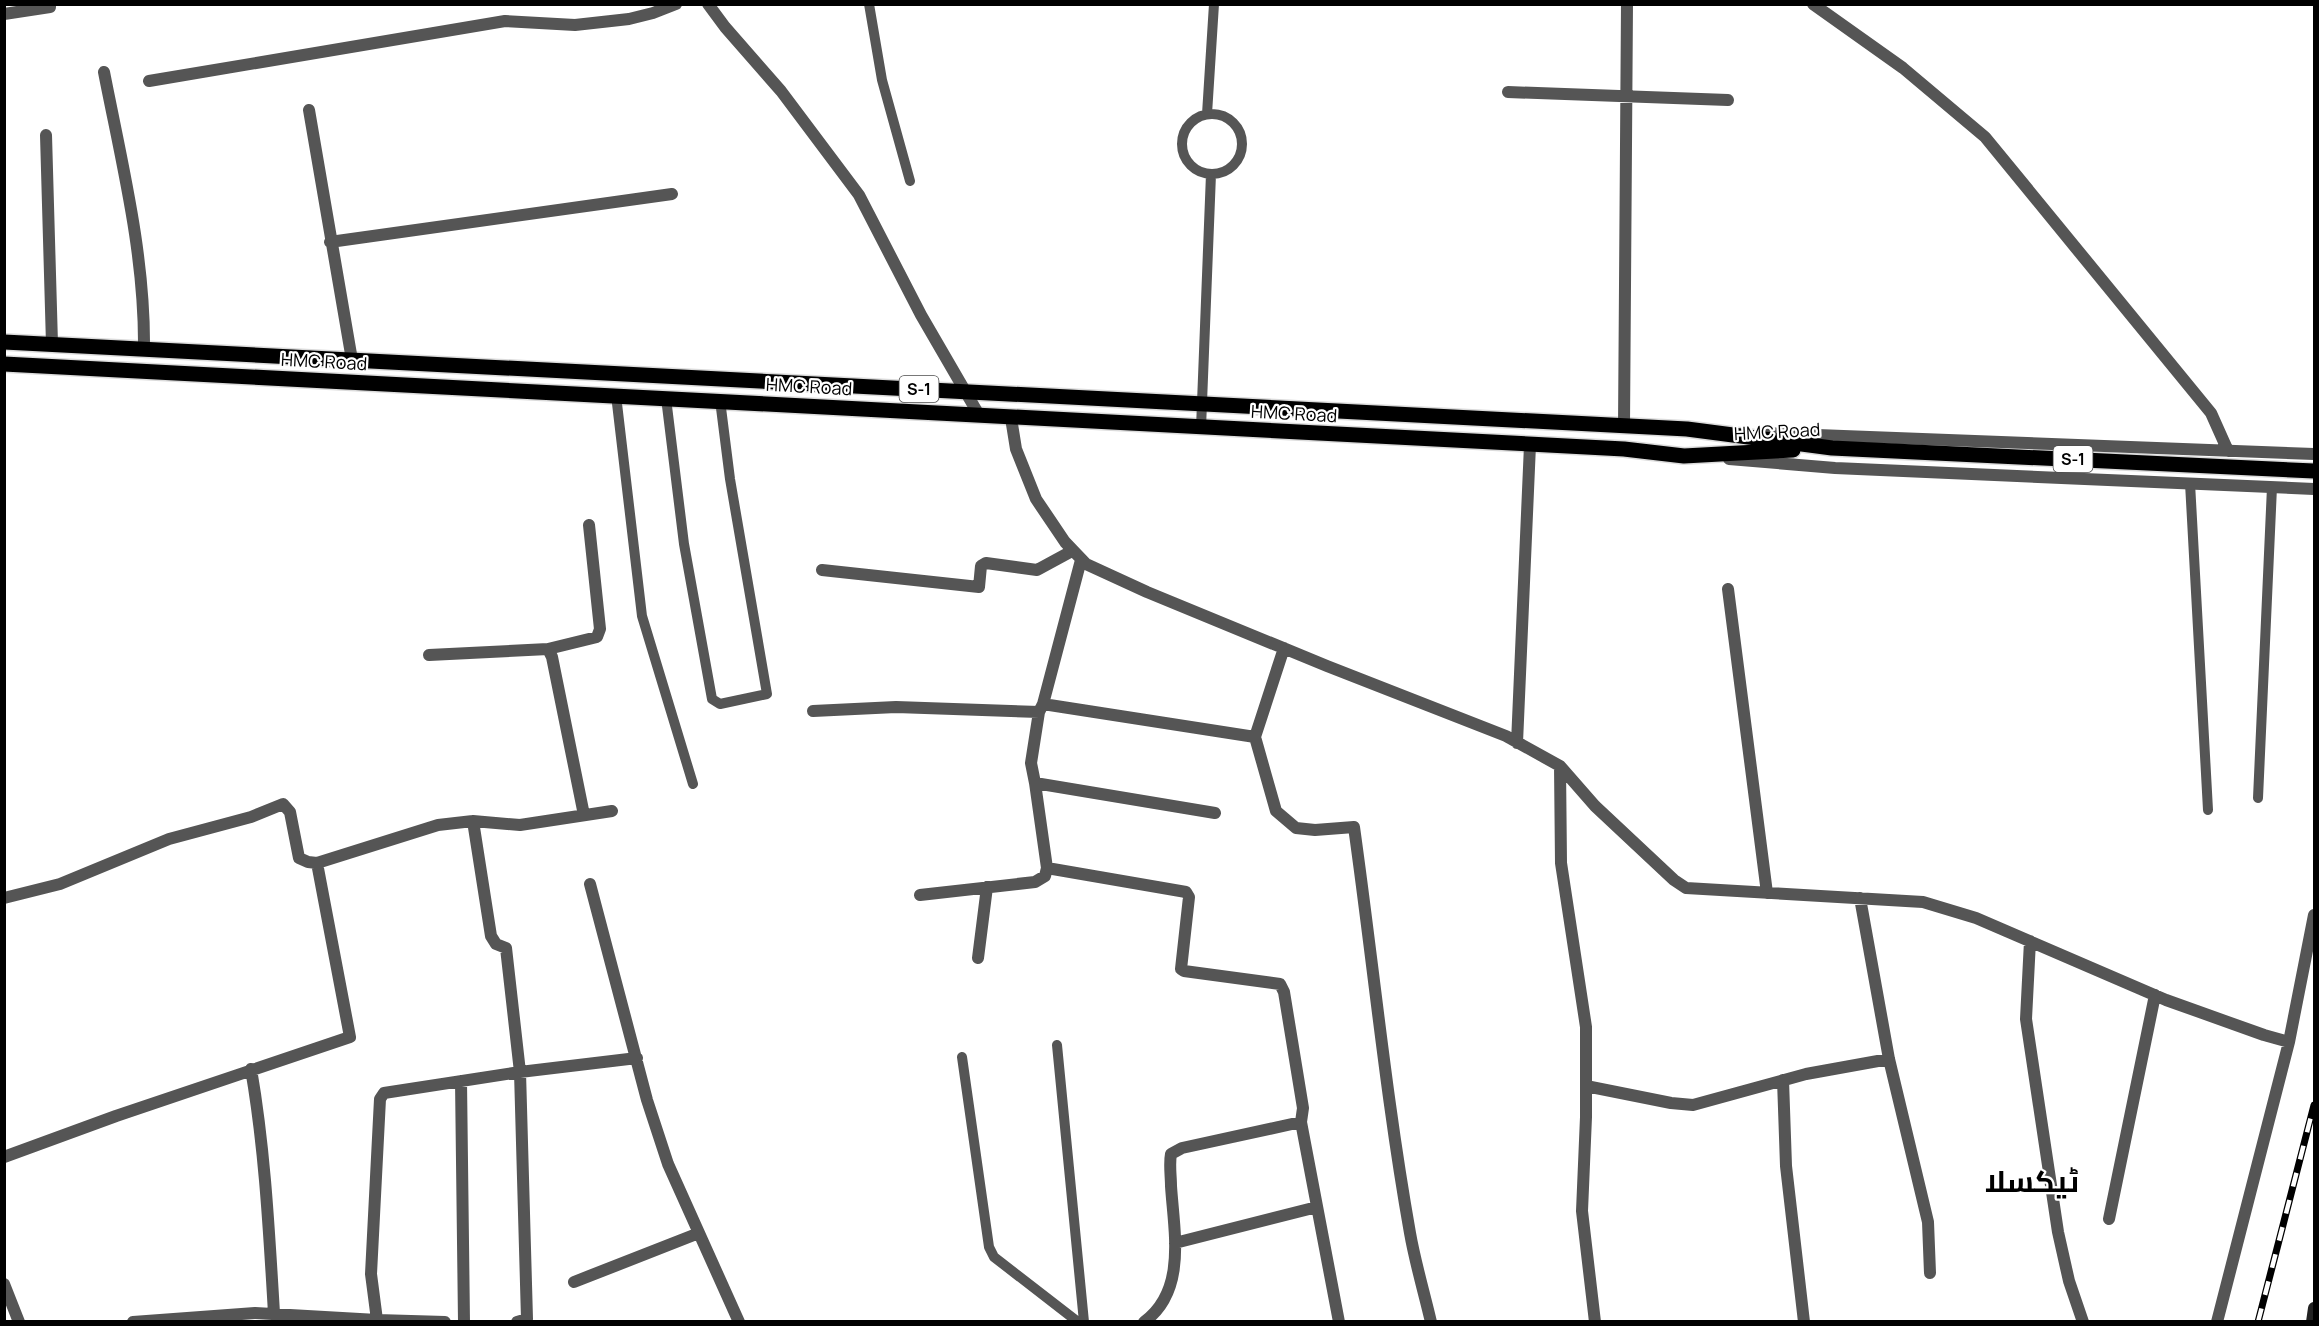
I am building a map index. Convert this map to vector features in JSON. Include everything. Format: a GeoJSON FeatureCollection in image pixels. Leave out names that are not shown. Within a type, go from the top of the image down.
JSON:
{"type":"FeatureCollection","features":[{"type":"Feature","properties":{"kind":"main road","name":"HMC Road"},"geometry":{"type":"LineString","coordinates":[[4,342],[1687,429],[1832,448]]}},
{"type":"Feature","properties":{"kind":"main road","name":"HMC Road"},"geometry":{"type":"LineString","coordinates":[[4,364],[720,400],[1011,418],[1624,450],[1684,456],[1832,448]]}},
{"type":"Feature","properties":{"kind":"main road","name":"S-1"},"geometry":{"type":"LineString","coordinates":[[1832,448],[2314,471]]}},
{"type":"Feature","properties":{"kind":"street"},"geometry":{"type":"LineString","coordinates":[[4,14],[50,7],[50,4]]}},
{"type":"Feature","properties":{"kind":"street"},"geometry":{"type":"LineString","coordinates":[[149,81],[505,21],[586,24],[629,19],[676,4]]}},
{"type":"Feature","properties":{"kind":"street"},"geometry":{"type":"LineString","coordinates":[[708,4],[781,91],[859,195],[921,315],[979,415]]}},
{"type":"Feature","properties":{"kind":"street"},"geometry":{"type":"LineString","coordinates":[[1624,426],[1627,4]]}},
{"type":"Feature","properties":{"kind":"street"},"geometry":{"type":"LineString","coordinates":[[1813,4],[1903,68],[1985,136],[2211,413],[2228,451]]}},
{"type":"Feature","properties":{"kind":"street"},"geometry":{"type":"LineString","coordinates":[[104,72],[137,243],[144,321],[144,350]]}},
{"type":"Feature","properties":{"kind":"street"},"geometry":{"type":"LineString","coordinates":[[1508,92],[1728,100]]}},
{"type":"Feature","properties":{"kind":"street"},"geometry":{"type":"LineString","coordinates":[[309,110],[352,360]]}},
{"type":"Feature","properties":{"kind":"street"},"geometry":{"type":"LineString","coordinates":[[46,135],[51,344]]}},
{"type":"Feature","properties":{"kind":"street"},"geometry":{"type":"LineString","coordinates":[[330,242],[672,194]]}},
{"type":"Feature","properties":{"kind":"street"},"geometry":{"type":"LineString","coordinates":[[1011,418],[1016,449],[1036,499],[1077,555],[1147,592],[1506,736],[1560,766],[1595,806],[1674,880],[1686,888],[1923,902],[1976,918],[2156,995],[2289,1042]]}},
{"type":"Feature","properties":{"kind":"street"},"geometry":{"type":"LineString","coordinates":[[1687,429],[2314,454]]}},
{"type":"Feature","properties":{"kind":"street"},"geometry":{"type":"LineString","coordinates":[[1517,743],[1530,445]]}},
{"type":"Feature","properties":{"kind":"street"},"geometry":{"type":"LineString","coordinates":[[1684,456],[1835,468],[2314,489]]}},
{"type":"Feature","properties":{"kind":"street"},"geometry":{"type":"LineString","coordinates":[[429,655],[548,649],[597,637],[600,629],[589,525]]}},
{"type":"Feature","properties":{"kind":"street"},"geometry":{"type":"LineString","coordinates":[[822,570],[979,587],[981,566],[986,563],[1037,570],[1077,555]]}},
{"type":"Feature","properties":{"kind":"street"},"geometry":{"type":"LineString","coordinates":[[920,895],[1035,882],[1045,876],[1047,868],[1030,763],[1077,555]]}},
{"type":"Feature","properties":{"kind":"street"},"geometry":{"type":"LineString","coordinates":[[1728,589],[1767,893]]}},
{"type":"Feature","properties":{"kind":"street"},"geometry":{"type":"LineString","coordinates":[[1284,648],[1255,737],[1276,811],[1286,822],[1296,828],[1315,830],[1354,827],[1388,1096],[1410,1236],[1431,1322]]}},
{"type":"Feature","properties":{"kind":"street"},"geometry":{"type":"LineString","coordinates":[[548,649],[552,657],[584,815]]}},
{"type":"Feature","properties":{"kind":"street"},"geometry":{"type":"LineString","coordinates":[[813,711],[896,707],[1041,708],[1255,737]]}},
{"type":"Feature","properties":{"kind":"street"},"geometry":{"type":"LineString","coordinates":[[1560,766],[1561,863],[1586,1027],[1582,1211],[1594,1322]]}},
{"type":"Feature","properties":{"kind":"street"},"geometry":{"type":"LineString","coordinates":[[1035,783],[1215,813]]}},
{"type":"Feature","properties":{"kind":"street"},"geometry":{"type":"LineString","coordinates":[[4,898],[60,885],[169,839],[251,817],[283,804],[290,812],[299,858],[317,863],[438,825],[473,821],[520,825],[612,811]]}},
{"type":"Feature","properties":{"kind":"street"},"geometry":{"type":"LineString","coordinates":[[473,821],[491,936],[496,944],[506,948],[520,1072],[527,1319],[517,1322]]}},
{"type":"Feature","properties":{"kind":"street"},"geometry":{"type":"LineString","coordinates":[[4,1157],[251,1069],[350,1037],[317,863]]}},
{"type":"Feature","properties":{"kind":"street"},"geometry":{"type":"LineString","coordinates":[[1047,868],[1186,892],[1188,897],[1181,969],[1280,984],[1284,992],[1303,1108],[1301,1122],[1339,1322]]}},
{"type":"Feature","properties":{"kind":"street"},"geometry":{"type":"LineString","coordinates":[[590,884],[647,1100],[668,1164],[739,1322]]}},
{"type":"Feature","properties":{"kind":"street"},"geometry":{"type":"LineString","coordinates":[[978,958],[987,887]]}},
{"type":"Feature","properties":{"kind":"street"},"geometry":{"type":"LineString","coordinates":[[1860,898],[1889,1059],[1928,1222],[1930,1273]]}},
{"type":"Feature","properties":{"kind":"street"},"geometry":{"type":"LineString","coordinates":[[2217,1322],[2289,1042],[2314,915]]}},
{"type":"Feature","properties":{"kind":"street"},"geometry":{"type":"LineString","coordinates":[[2030,941],[2026,1019],[2058,1232],[2069,1281],[2083,1322]]}},
{"type":"Feature","properties":{"kind":"street"},"geometry":{"type":"LineString","coordinates":[[2109,1219],[2156,995]]}},
{"type":"Feature","properties":{"kind":"street"},"geometry":{"type":"LineString","coordinates":[[377,1321],[371,1274],[380,1099],[384,1093],[520,1072],[637,1058]]}},
{"type":"Feature","properties":{"kind":"street"},"geometry":{"type":"LineString","coordinates":[[1586,1086],[1671,1103],[1693,1105],[1783,1080],[1889,1059]]}},
{"type":"Feature","properties":{"kind":"street"},"geometry":{"type":"LineString","coordinates":[[251,1069],[261,1124],[266,1174],[274,1313]]}},
{"type":"Feature","properties":{"kind":"street"},"geometry":{"type":"LineString","coordinates":[[1783,1080],[1786,1166],[1804,1322]]}},
{"type":"Feature","properties":{"kind":"street"},"geometry":{"type":"LineString","coordinates":[[461,1081],[464,1322]]}},
{"type":"Feature","properties":{"kind":"street"},"geometry":{"type":"LineString","coordinates":[[1144,1322],[1150,1318],[1170,1290],[1173,1278],[1175,1243],[1171,1154],[1182,1148],[1301,1122]]}},
{"type":"Feature","properties":{"kind":"street"},"geometry":{"type":"LineString","coordinates":[[1175,1243],[1317,1208]]}},
{"type":"Feature","properties":{"kind":"street"},"geometry":{"type":"LineString","coordinates":[[574,1282],[699,1233]]}},
{"type":"Feature","properties":{"kind":"street"},"geometry":{"type":"LineString","coordinates":[[4,1284],[20,1322]]}},
{"type":"Feature","properties":{"kind":"street"},"geometry":{"type":"LineString","coordinates":[[2312,1322],[2314,1308]]}},
{"type":"Feature","properties":{"kind":"street"},"geometry":{"type":"LineString","coordinates":[[133,1322],[255,1313],[377,1321],[445,1322]]}},
{"type":"Feature","properties":{"kind":"lane"},"geometry":{"type":"LineString","coordinates":[[869,4],[882,80],[910,182]]}},
{"type":"Feature","properties":{"kind":"lane"},"geometry":{"type":"LineString","coordinates":[[1207,114],[1214,4]]}},
{"type":"Feature","properties":{"kind":"lane"},"geometry":{"type":"LineString","coordinates":[[1207,114],[1224,116],[1235,123],[1242,134],[1243,147],[1239,159],[1231,169],[1219,174],[1211,174],[1195,170],[1186,160],[1182,148],[1183,135],[1189,124],[1199,116],[1207,114]]}},
{"type":"Feature","properties":{"kind":"lane"},"geometry":{"type":"LineString","coordinates":[[1201,428],[1211,174]]}},
{"type":"Feature","properties":{"kind":"lane"},"geometry":{"type":"LineString","coordinates":[[616,395],[642,616],[693,784]]}},
{"type":"Feature","properties":{"kind":"lane"},"geometry":{"type":"LineString","coordinates":[[666,398],[684,544],[712,699],[720,704],[767,694],[730,479],[720,400]]}},
{"type":"Feature","properties":{"kind":"lane"},"geometry":{"type":"LineString","coordinates":[[2190,483],[2208,810]]}},
{"type":"Feature","properties":{"kind":"lane"},"geometry":{"type":"LineString","coordinates":[[2258,798],[2272,487]]}},
{"type":"Feature","properties":{"kind":"lane"},"geometry":{"type":"LineString","coordinates":[[1057,1045],[1084,1322]]}},
{"type":"Feature","properties":{"kind":"lane"},"geometry":{"type":"LineString","coordinates":[[962,1057],[990,1247],[994,1257],[1078,1322]]}},
{"type":"Feature","properties":{"kind":"railway"},"geometry":{"type":"LineString","coordinates":[[2258,1322],[2314,1105]]}},
{"type":"Feature","properties":{"kind":"district","name":"ٹیکسلا"},"geometry":{"type":"Point","coordinates":[2032,1180]}}]}
